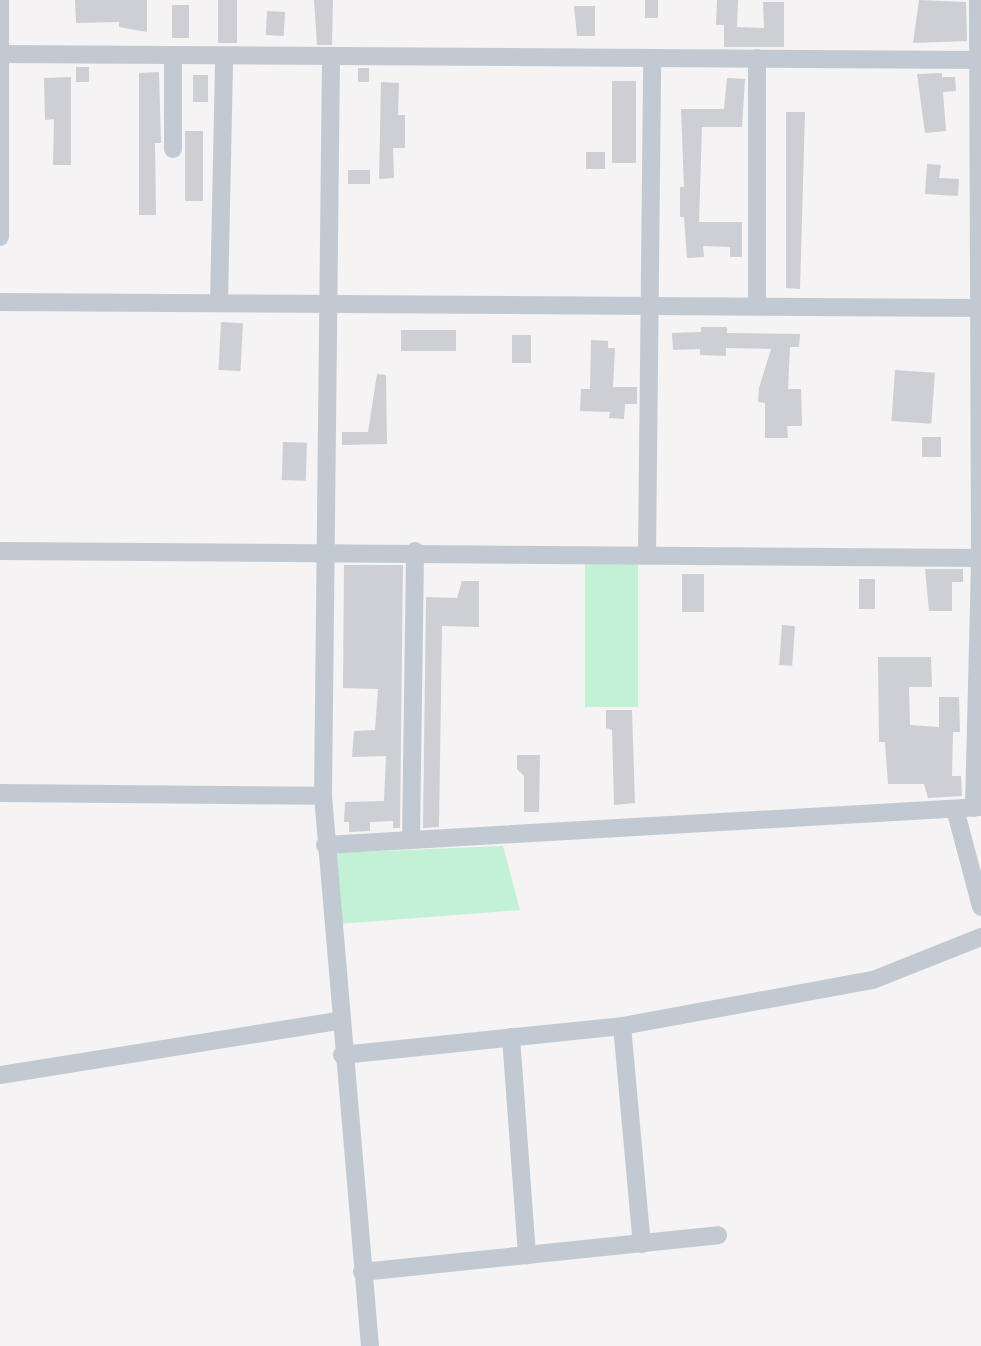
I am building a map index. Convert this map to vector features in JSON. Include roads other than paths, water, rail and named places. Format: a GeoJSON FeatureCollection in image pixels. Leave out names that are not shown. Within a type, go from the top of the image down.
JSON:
{"type":"FeatureCollection","features":[{"type":"Feature","properties":{"kind":"street"},"geometry":{"type":"LineString","coordinates":[[0,0],[0,237]]}},
{"type":"Feature","properties":{"kind":"street"},"geometry":{"type":"LineString","coordinates":[[325,845],[978,808],[978,0]]}},
{"type":"Feature","properties":{"kind":"street"},"geometry":{"type":"LineString","coordinates":[[0,54],[979,60]]}},
{"type":"Feature","properties":{"kind":"street"},"geometry":{"type":"LineString","coordinates":[[173,55],[173,149]]}},
{"type":"Feature","properties":{"kind":"street"},"geometry":{"type":"LineString","coordinates":[[219,303],[224,56]]}},
{"type":"Feature","properties":{"kind":"street"},"geometry":{"type":"LineString","coordinates":[[331,57],[323,796],[339,1021],[370,1346]]}},
{"type":"Feature","properties":{"kind":"street"},"geometry":{"type":"LineString","coordinates":[[648,555],[652,58]]}},
{"type":"Feature","properties":{"kind":"street"},"geometry":{"type":"LineString","coordinates":[[757,58],[757,306]]}},
{"type":"Feature","properties":{"kind":"street"},"geometry":{"type":"LineString","coordinates":[[0,302],[980,308]]}},
{"type":"Feature","properties":{"kind":"street"},"geometry":{"type":"LineString","coordinates":[[0,551],[326,550],[980,558]]}},
{"type":"Feature","properties":{"kind":"street"},"geometry":{"type":"LineString","coordinates":[[411,840],[415,551]]}},
{"type":"Feature","properties":{"kind":"street"},"geometry":{"type":"LineString","coordinates":[[0,793],[323,796]]}},
{"type":"Feature","properties":{"kind":"street"},"geometry":{"type":"LineString","coordinates":[[955,809],[981,907]]}},
{"type":"Feature","properties":{"kind":"street"},"geometry":{"type":"LineString","coordinates":[[342,1055],[622,1026],[873,980],[981,937]]}},
{"type":"Feature","properties":{"kind":"street"},"geometry":{"type":"LineString","coordinates":[[0,1075],[339,1021]]}},
{"type":"Feature","properties":{"kind":"street"},"geometry":{"type":"LineString","coordinates":[[622,1026],[642,1244]]}},
{"type":"Feature","properties":{"kind":"street"},"geometry":{"type":"LineString","coordinates":[[510,1037],[527,1255]]}},
{"type":"Feature","properties":{"kind":"street"},"geometry":{"type":"LineString","coordinates":[[362,1272],[718,1235]]}}]}
